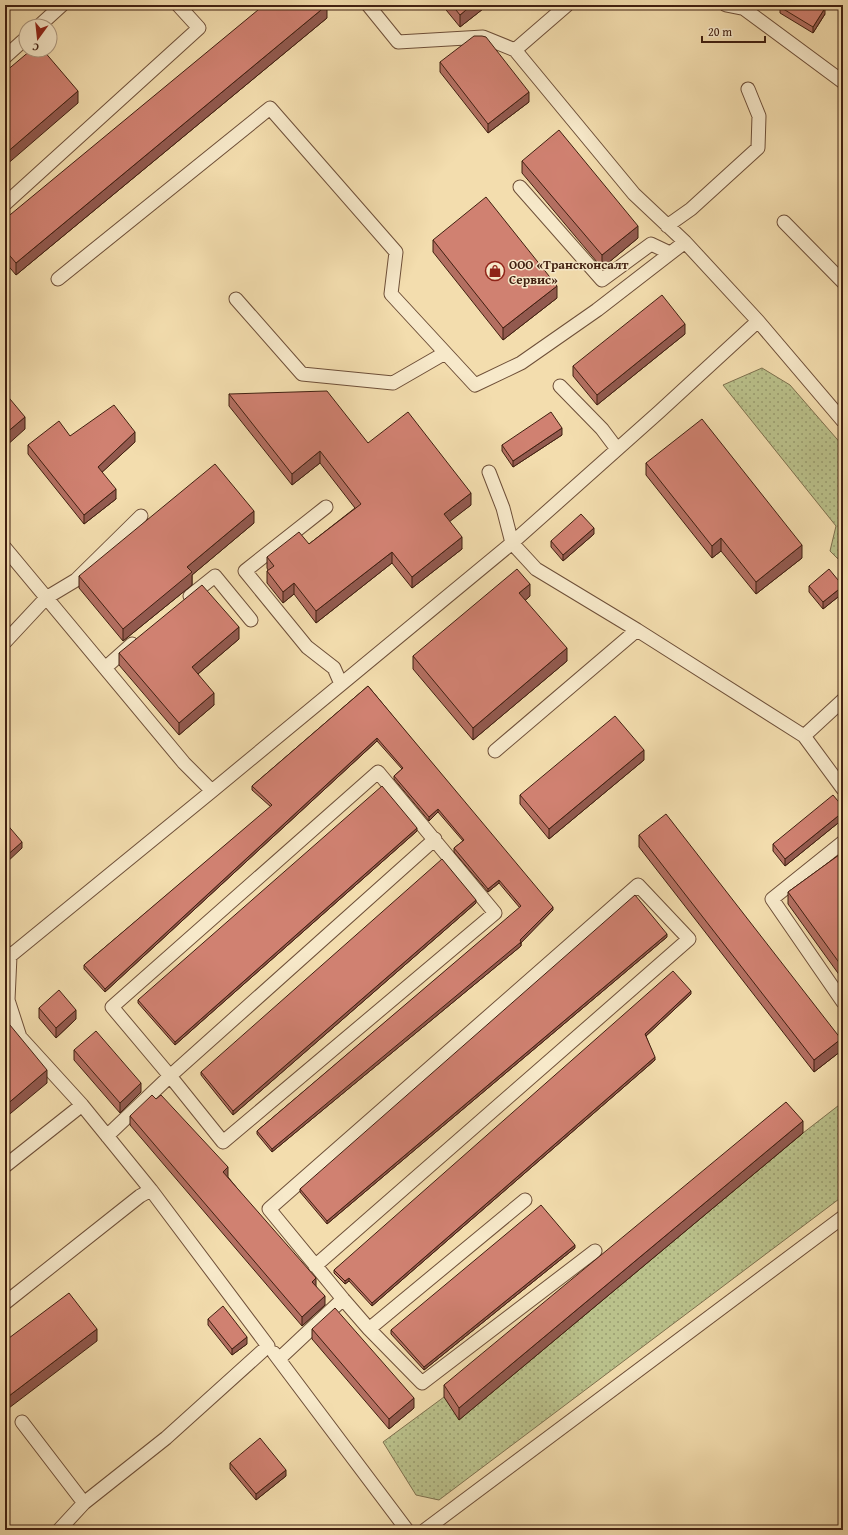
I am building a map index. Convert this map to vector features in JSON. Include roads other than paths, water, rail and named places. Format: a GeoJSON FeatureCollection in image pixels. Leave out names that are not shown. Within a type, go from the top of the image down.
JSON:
{"type":"FeatureCollection","features":[{"type":"Feature","properties":{"kind":"lane"},"geometry":{"type":"LineString","coordinates":[[48,18],[62,5]]}},
{"type":"Feature","properties":{"kind":"lane"},"geometry":{"type":"LineString","coordinates":[[5,204],[199,28],[178,5]]}},
{"type":"Feature","properties":{"kind":"lane"},"geometry":{"type":"LineString","coordinates":[[368,5],[398,42],[482,37],[515,50],[634,194],[685,242],[758,321],[843,421]]}},
{"type":"Feature","properties":{"kind":"lane"},"geometry":{"type":"LineString","coordinates":[[515,50],[567,5]]}},
{"type":"Feature","properties":{"kind":"lane"},"geometry":{"type":"LineString","coordinates":[[726,5],[740,6],[843,82]]}},
{"type":"Feature","properties":{"kind":"lane"},"geometry":{"type":"LineString","coordinates":[[5,57],[18,45]]}},
{"type":"Feature","properties":{"kind":"lane"},"geometry":{"type":"LineString","coordinates":[[667,226],[690,209],[758,148],[759,116],[748,90]]}},
{"type":"Feature","properties":{"kind":"lane"},"geometry":{"type":"LineString","coordinates":[[58,279],[270,108],[396,252],[391,294],[475,385],[521,363],[597,310],[685,242]]}},
{"type":"Feature","properties":{"kind":"lane"},"geometry":{"type":"LineString","coordinates":[[520,187],[602,280],[651,244],[670,253]]}},
{"type":"Feature","properties":{"kind":"lane"},"geometry":{"type":"LineString","coordinates":[[784,222],[843,282]]}},
{"type":"Feature","properties":{"kind":"lane"},"geometry":{"type":"LineString","coordinates":[[236,299],[302,374],[393,383],[445,353]]}},
{"type":"Feature","properties":{"kind":"lane"},"geometry":{"type":"LineString","coordinates":[[407,1530],[151,1190],[82,1104],[20,1037],[8,1000],[7,953],[212,791],[512,543],[758,321]]}},
{"type":"Feature","properties":{"kind":"lane"},"geometry":{"type":"LineString","coordinates":[[560,386],[602,429],[617,449]]}},
{"type":"Feature","properties":{"kind":"lane"},"geometry":{"type":"LineString","coordinates":[[489,472],[503,508],[512,543],[536,569],[637,630],[804,736],[843,789]]}},
{"type":"Feature","properties":{"kind":"lane"},"geometry":{"type":"LineString","coordinates":[[326,507],[245,571],[307,647],[334,668],[341,684]]}},
{"type":"Feature","properties":{"kind":"lane"},"geometry":{"type":"LineString","coordinates":[[5,642],[46,598],[76,580],[141,516]]}},
{"type":"Feature","properties":{"kind":"lane"},"geometry":{"type":"LineString","coordinates":[[5,548],[184,764],[212,791]]}},
{"type":"Feature","properties":{"kind":"lane"},"geometry":{"type":"LineString","coordinates":[[180,605],[215,576],[251,620]]}},
{"type":"Feature","properties":{"kind":"lane"},"geometry":{"type":"LineString","coordinates":[[495,751],[637,630]]}},
{"type":"Feature","properties":{"kind":"lane"},"geometry":{"type":"LineString","coordinates":[[105,668],[144,634]]}},
{"type":"Feature","properties":{"kind":"lane"},"geometry":{"type":"LineString","coordinates":[[804,736],[843,700]]}},
{"type":"Feature","properties":{"kind":"lane"},"geometry":{"type":"LineString","coordinates":[[378,772],[495,913],[223,1142],[170,1076],[112,1007],[378,772]]}},
{"type":"Feature","properties":{"kind":"lane"},"geometry":{"type":"LineString","coordinates":[[107,1136],[170,1076],[435,839]]}},
{"type":"Feature","properties":{"kind":"lane"},"geometry":{"type":"LineString","coordinates":[[843,842],[772,899],[843,1002]]}},
{"type":"Feature","properties":{"kind":"lane"},"geometry":{"type":"LineString","coordinates":[[315,1266],[689,939],[638,886],[269,1209],[315,1266],[369,1329],[422,1383],[595,1251]]}},
{"type":"Feature","properties":{"kind":"lane"},"geometry":{"type":"LineString","coordinates":[[6,1163],[82,1104]]}},
{"type":"Feature","properties":{"kind":"lane"},"geometry":{"type":"LineString","coordinates":[[5,1303],[140,1196],[151,1190]]}},
{"type":"Feature","properties":{"kind":"lane"},"geometry":{"type":"LineString","coordinates":[[369,1329],[525,1200]]}},
{"type":"Feature","properties":{"kind":"lane"},"geometry":{"type":"LineString","coordinates":[[425,1530],[843,1217]]}},
{"type":"Feature","properties":{"kind":"lane"},"geometry":{"type":"LineString","coordinates":[[279,1359],[343,1298]]}},
{"type":"Feature","properties":{"kind":"lane"},"geometry":{"type":"LineString","coordinates":[[59,1530],[84,1503],[166,1438],[268,1346]]}},
{"type":"Feature","properties":{"kind":"lane"},"geometry":{"type":"LineString","coordinates":[[22,1422],[84,1503]]}},
{"type":"Feature","properties":{"kind":"place","name":"ООО «Трансконсалт Сервис»"},"geometry":{"type":"Point","coordinates":[495,271]}}]}
